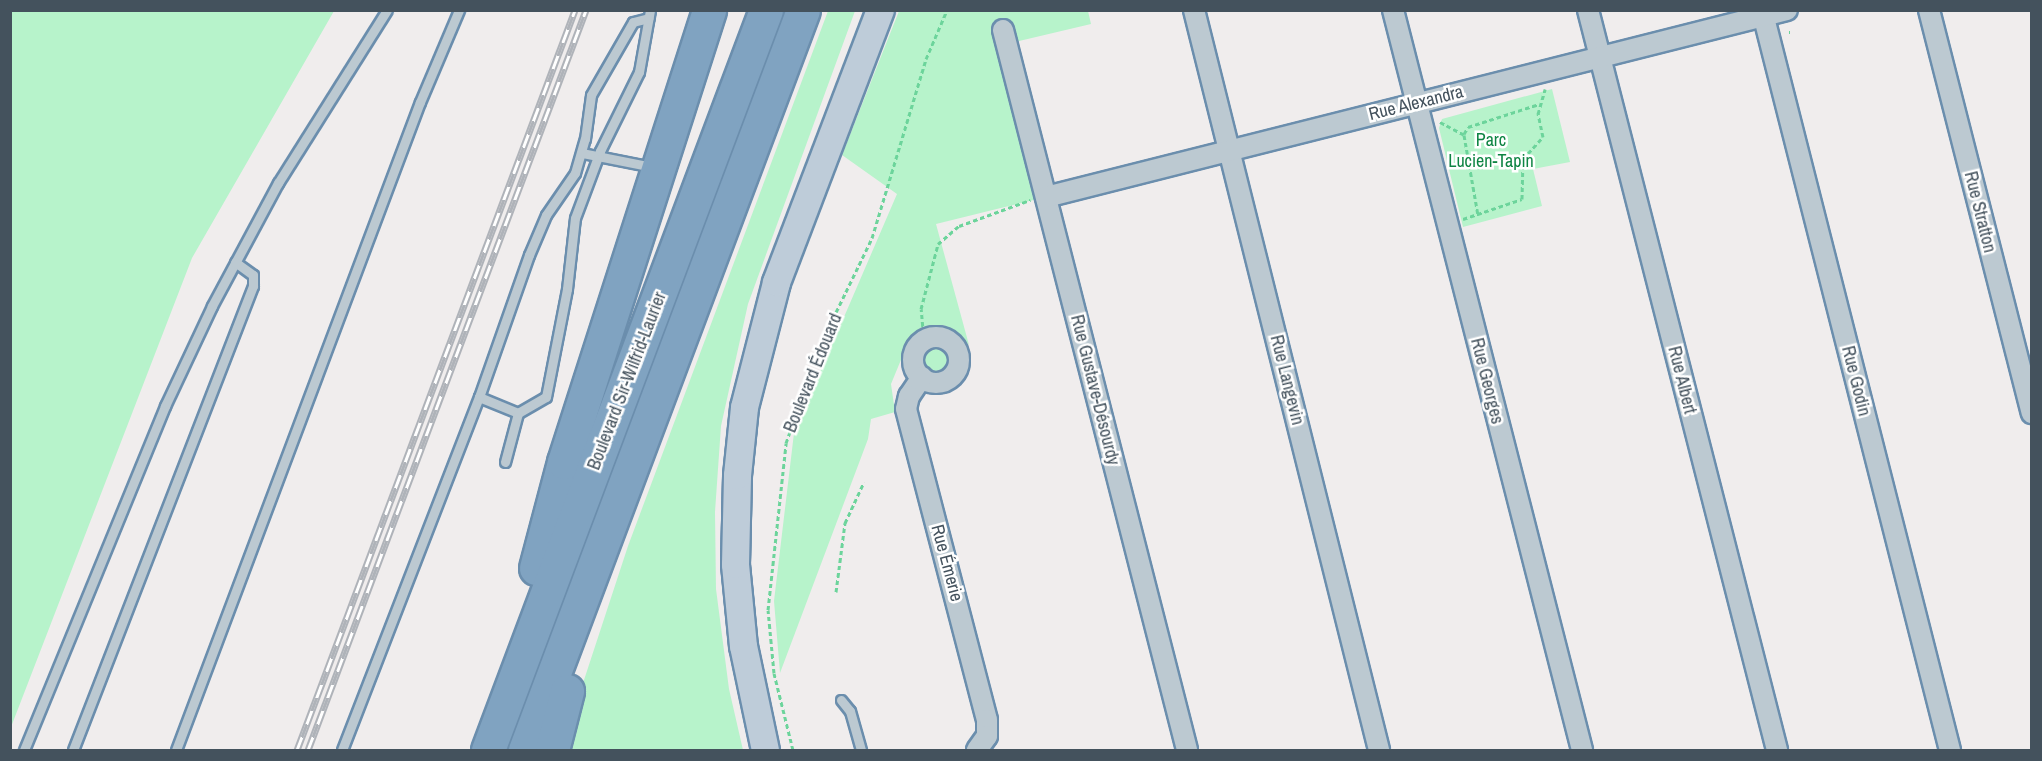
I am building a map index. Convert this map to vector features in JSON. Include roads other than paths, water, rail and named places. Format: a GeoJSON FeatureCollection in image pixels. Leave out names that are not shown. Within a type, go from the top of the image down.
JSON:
{"type":"FeatureCollection","features":[{"type":"Feature","properties":{"kind":"highway"},"geometry":{"type":"LineString","coordinates":[[488,748],[564,462],[709,10]]}},
{"type":"Feature","properties":{"kind":"highway","name":"Boulevard Sir-Wilfrid-Laurier"},"geometry":{"type":"LineString","coordinates":[[488,748],[766,10]]}},
{"type":"Feature","properties":{"kind":"highway","name":"Boulevard Sir-Wilfrid-Laurier"},"geometry":{"type":"LineString","coordinates":[[525,750],[803,10]]}},
{"type":"Feature","properties":{"kind":"highway"},"geometry":{"type":"LineString","coordinates":[[552,750],[615,511]]}},
{"type":"Feature","properties":{"kind":"street"},"geometry":{"type":"LineString","coordinates":[[855,69],[873,10]]}},
{"type":"Feature","properties":{"kind":"street"},"geometry":{"type":"LineString","coordinates":[[765,750],[743,646],[736,586],[735,495],[742,423],[752,366],[776,282],[855,69],[880,10]]}},
{"type":"Feature","properties":{"kind":"street","name":"Rue Langevin"},"geometry":{"type":"LineString","coordinates":[[1194,10],[1379,750]]}},
{"type":"Feature","properties":{"kind":"street","name":"Rue Georges"},"geometry":{"type":"LineString","coordinates":[[1393,10],[1582,750]]}},
{"type":"Feature","properties":{"kind":"street","name":"Rue Albert"},"geometry":{"type":"LineString","coordinates":[[1588,10],[1777,750]]}},
{"type":"Feature","properties":{"kind":"street","name":"Rue Alexandra"},"geometry":{"type":"LineString","coordinates":[[1039,199],[1229,152],[1416,102],[1601,58],[1763,13],[1787,10]]}},
{"type":"Feature","properties":{"kind":"street","name":"Rue Stratton"},"geometry":{"type":"LineString","coordinates":[[1929,10],[2031,413]]}},
{"type":"Feature","properties":{"kind":"street","name":"Rue Godin"},"geometry":{"type":"LineString","coordinates":[[1763,13],[1950,750]]}},
{"type":"Feature","properties":{"kind":"street","name":"Rue Gustave-Désourdy"},"geometry":{"type":"LineString","coordinates":[[1003,30],[1039,199],[1186,750]]}},
{"type":"Feature","properties":{"kind":"street"},"geometry":{"type":"LineString","coordinates":[[935,338],[949,342],[959,362],[953,375],[943,382],[922,377],[914,361],[924,341],[935,338]]}},
{"type":"Feature","properties":{"kind":"street","name":"Rue Émerie"},"geometry":{"type":"LineString","coordinates":[[922,377],[909,396],[906,409],[987,720],[987,736],[977,750]]}},
{"type":"Feature","properties":{"kind":"lane"},"geometry":{"type":"LineString","coordinates":[[24,750],[165,406],[235,262],[283,176],[387,10]]}},
{"type":"Feature","properties":{"kind":"lane"},"geometry":{"type":"LineString","coordinates":[[176,750],[423,93],[459,10]]}},
{"type":"Feature","properties":{"kind":"lane"},"geometry":{"type":"LineString","coordinates":[[342,750],[479,397],[529,255],[546,215],[571,181],[582,153],[596,86],[633,22],[649,14]]}},
{"type":"Feature","properties":{"kind":"lane"},"geometry":{"type":"LineString","coordinates":[[506,462],[518,413],[546,397],[567,289],[575,218],[598,158],[639,72],[649,14]]}},
{"type":"Feature","properties":{"kind":"lane"},"geometry":{"type":"LineString","coordinates":[[582,153],[657,168]]}},
{"type":"Feature","properties":{"kind":"lane"},"geometry":{"type":"LineString","coordinates":[[73,750],[253,286],[253,275],[235,262]]}},
{"type":"Feature","properties":{"kind":"lane"},"geometry":{"type":"LineString","coordinates":[[479,397],[518,413]]}},
{"type":"Feature","properties":{"kind":"lane"},"geometry":{"type":"LineString","coordinates":[[842,700],[850,711],[861,750]]}},
{"type":"Feature","properties":{"kind":"railway"},"geometry":{"type":"LineString","coordinates":[[297,750],[575,10]]}},
{"type":"Feature","properties":{"kind":"railway"},"geometry":{"type":"LineString","coordinates":[[308,750],[586,10]]}},
{"type":"Feature","properties":{"kind":"park label","name":"Parc Lucien-Tapin"},"geometry":{"type":"Point","coordinates":[1491,151]}}]}
